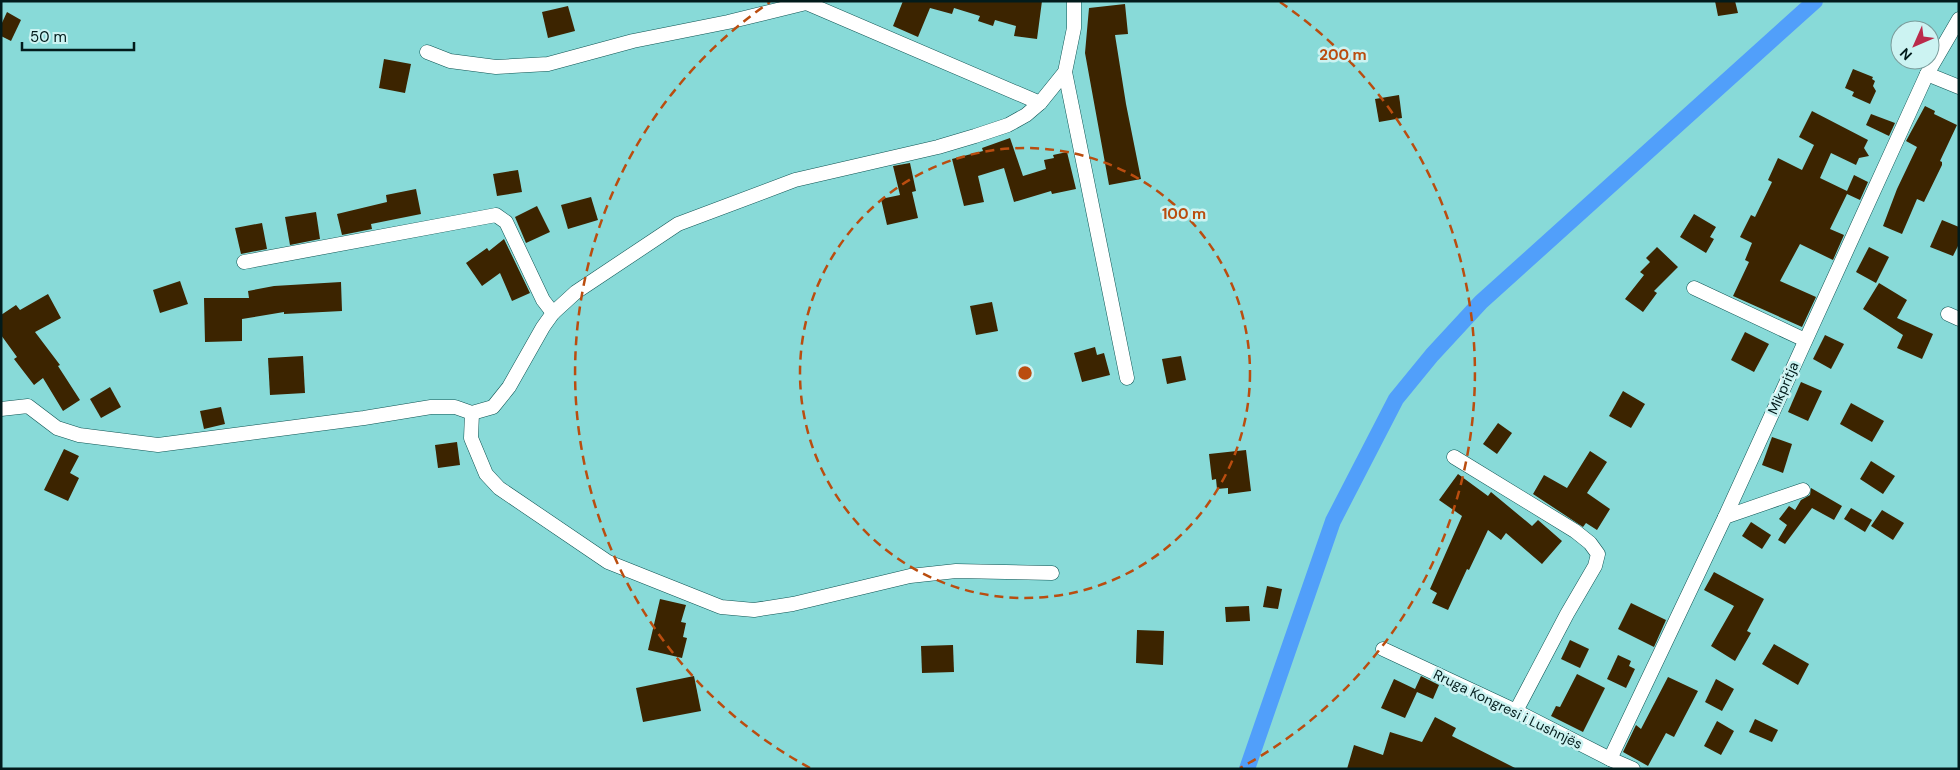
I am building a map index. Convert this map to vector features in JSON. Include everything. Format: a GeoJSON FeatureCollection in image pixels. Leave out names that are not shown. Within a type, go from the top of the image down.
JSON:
{"type":"FeatureCollection","features":[{"type":"Feature","properties":{"kind":"street"},"geometry":{"type":"LineString","coordinates":[[1074,1],[1074,28],[1065,72],[1127,378]]}},
{"type":"Feature","properties":{"kind":"street"},"geometry":{"type":"LineString","coordinates":[[427,52],[450,61],[496,67],[548,64],[633,41],[728,22],[804,2],[1040,103]]}},
{"type":"Feature","properties":{"kind":"street","name":"Mikpritja"},"geometry":{"type":"LineString","coordinates":[[1610,759],[1725,517],[1804,340],[1927,74],[1959,19]]}},
{"type":"Feature","properties":{"kind":"street"},"geometry":{"type":"LineString","coordinates":[[1,409],[28,406],[57,428],[64,431],[79,435],[158,445],[364,418],[431,407],[455,407],[472,413],[493,407],[509,388],[543,327],[553,313],[576,292],[678,224],[795,180],[938,147],[1008,125],[1026,115],[1040,103],[1065,72]]}},
{"type":"Feature","properties":{"kind":"street"},"geometry":{"type":"LineString","coordinates":[[1927,74],[1959,88]]}},
{"type":"Feature","properties":{"kind":"street"},"geometry":{"type":"LineString","coordinates":[[244,262],[496,215],[506,222],[543,300],[553,313]]}},
{"type":"Feature","properties":{"kind":"street"},"geometry":{"type":"LineString","coordinates":[[1694,288],[1804,340]]}},
{"type":"Feature","properties":{"kind":"street"},"geometry":{"type":"LineString","coordinates":[[472,413],[471,438],[486,474],[499,488],[608,562],[721,607],[754,610],[793,604],[910,576],[956,571],[1052,573]]}},
{"type":"Feature","properties":{"kind":"street"},"geometry":{"type":"LineString","coordinates":[[1454,456],[1575,531],[1590,543],[1598,554],[1595,566],[1516,711]]}},
{"type":"Feature","properties":{"kind":"street"},"geometry":{"type":"LineString","coordinates":[[1725,517],[1803,490]]}},
{"type":"Feature","properties":{"kind":"street","name":"Rruga Kongresi i Lushnjës"},"geometry":{"type":"LineString","coordinates":[[1383,649],[1516,711],[1633,769]]}},
{"type":"Feature","properties":{"kind":"building"},"geometry":{"type":"Polygon","coordinates":[[[903,1],[1042,1],[1037,39],[1014,36],[1016,26],[995,20],[993,26],[978,21],[980,16],[954,8],[952,14],[930,8],[918,37],[893,26],[903,1]]]}},
{"type":"Feature","properties":{"kind":"building"},"geometry":{"type":"Polygon","coordinates":[[[1715,1],[1735,1],[1738,13],[1718,16],[1715,1]]]}},
{"type":"Feature","properties":{"kind":"building"},"geometry":{"type":"Polygon","coordinates":[[[1125,4],[1128,34],[1115,35],[1141,179],[1109,185],[1085,53],[1089,8],[1125,4]]]}},
{"type":"Feature","properties":{"kind":"building"},"geometry":{"type":"Polygon","coordinates":[[[568,6],[575,31],[548,38],[542,12],[568,6]]]}},
{"type":"Feature","properties":{"kind":"building"},"geometry":{"type":"Polygon","coordinates":[[[7,12],[21,20],[11,41],[1,36],[1,25],[7,12]]]}},
{"type":"Feature","properties":{"kind":"building"},"geometry":{"type":"Polygon","coordinates":[[[384,59],[411,64],[405,93],[379,88],[384,59]]]}},
{"type":"Feature","properties":{"kind":"building"},"geometry":{"type":"Polygon","coordinates":[[[1853,69],[1873,77],[1872,79],[1875,81],[1873,86],[1876,91],[1870,104],[1852,96],[1854,92],[1845,88],[1853,69]]]}},
{"type":"Feature","properties":{"kind":"building"},"geometry":{"type":"Polygon","coordinates":[[[1399,95],[1402,118],[1379,122],[1375,99],[1399,95]]]}},
{"type":"Feature","properties":{"kind":"building"},"geometry":{"type":"Polygon","coordinates":[[[1925,106],[1935,111],[1934,114],[1957,125],[1940,161],[1942,165],[1924,202],[1917,199],[1902,234],[1883,226],[1897,189],[1917,147],[1906,141],[1925,106]]]}},
{"type":"Feature","properties":{"kind":"building"},"geometry":{"type":"Polygon","coordinates":[[[1812,111],[1868,140],[1864,148],[1869,156],[1859,158],[1856,165],[1831,153],[1820,178],[1847,191],[1854,175],[1868,182],[1860,200],[1847,194],[1830,229],[1844,235],[1833,260],[1800,244],[1780,281],[1816,297],[1802,327],[1733,296],[1749,262],[1745,260],[1752,243],[1740,237],[1751,215],[1755,217],[1772,182],[1768,180],[1778,158],[1802,170],[1814,145],[1799,137],[1812,111]]]}},
{"type":"Feature","properties":{"kind":"building"},"geometry":{"type":"Polygon","coordinates":[[[1871,114],[1895,123],[1889,136],[1866,125],[1871,114]]]}},
{"type":"Feature","properties":{"kind":"building"},"geometry":{"type":"Polygon","coordinates":[[[1010,138],[1023,176],[1046,169],[1044,160],[1054,158],[1053,155],[1067,152],[1076,189],[1052,194],[1051,191],[1014,202],[1004,168],[978,176],[984,202],[964,206],[952,159],[983,151],[982,148],[1010,138]]]}},
{"type":"Feature","properties":{"kind":"building"},"geometry":{"type":"Polygon","coordinates":[[[910,163],[916,191],[912,192],[918,218],[887,225],[881,199],[900,195],[893,166],[910,163]]]}},
{"type":"Feature","properties":{"kind":"building"},"geometry":{"type":"Polygon","coordinates":[[[518,170],[522,192],[497,196],[493,174],[518,170]]]}},
{"type":"Feature","properties":{"kind":"building"},"geometry":{"type":"Polygon","coordinates":[[[416,189],[421,214],[371,224],[372,229],[342,235],[337,214],[387,202],[386,195],[416,189]]]}},
{"type":"Feature","properties":{"kind":"building"},"geometry":{"type":"Polygon","coordinates":[[[591,197],[598,220],[568,229],[561,205],[591,197]]]}},
{"type":"Feature","properties":{"kind":"building"},"geometry":{"type":"Polygon","coordinates":[[[537,206],[550,232],[526,243],[515,217],[537,206]]]}},
{"type":"Feature","properties":{"kind":"building"},"geometry":{"type":"Polygon","coordinates":[[[316,212],[320,239],[290,245],[285,217],[316,212]]]}},
{"type":"Feature","properties":{"kind":"building"},"geometry":{"type":"Polygon","coordinates":[[[1694,214],[1716,227],[1710,237],[1714,239],[1706,253],[1680,237],[1694,214]]]}},
{"type":"Feature","properties":{"kind":"building"},"geometry":{"type":"Polygon","coordinates":[[[1942,220],[1959,227],[1959,244],[1953,256],[1930,247],[1942,220]]]}},
{"type":"Feature","properties":{"kind":"building"},"geometry":{"type":"Polygon","coordinates":[[[262,223],[267,249],[241,254],[235,228],[262,223]]]}},
{"type":"Feature","properties":{"kind":"building"},"geometry":{"type":"Polygon","coordinates":[[[504,239],[530,293],[512,301],[500,273],[482,286],[466,263],[487,248],[489,251],[504,239]]]}},
{"type":"Feature","properties":{"kind":"building"},"geometry":{"type":"Polygon","coordinates":[[[1657,247],[1678,267],[1654,291],[1657,293],[1643,312],[1625,299],[1644,275],[1640,272],[1650,262],[1646,258],[1657,247]]]}},
{"type":"Feature","properties":{"kind":"building"},"geometry":{"type":"Polygon","coordinates":[[[1869,247],[1889,257],[1876,283],[1856,272],[1869,247]]]}},
{"type":"Feature","properties":{"kind":"building"},"geometry":{"type":"Polygon","coordinates":[[[180,281],[188,304],[160,313],[153,290],[180,281]]]}},
{"type":"Feature","properties":{"kind":"building"},"geometry":{"type":"Polygon","coordinates":[[[341,282],[342,311],[284,314],[284,312],[242,319],[242,341],[205,342],[204,298],[249,298],[248,291],[274,286],[341,282]]]}},
{"type":"Feature","properties":{"kind":"building"},"geometry":{"type":"Polygon","coordinates":[[[1879,283],[1907,300],[1897,318],[1933,334],[1922,359],[1897,348],[1903,335],[1863,309],[1879,283]]]}},
{"type":"Feature","properties":{"kind":"building"},"geometry":{"type":"Polygon","coordinates":[[[48,294],[61,318],[35,332],[60,365],[58,366],[80,400],[63,411],[43,378],[34,385],[14,359],[17,357],[1,335],[1,315],[16,305],[20,310],[48,294]]]}},
{"type":"Feature","properties":{"kind":"building"},"geometry":{"type":"Polygon","coordinates":[[[992,302],[998,331],[976,335],[970,306],[992,302]]]}},
{"type":"Feature","properties":{"kind":"building"},"geometry":{"type":"Polygon","coordinates":[[[1745,332],[1769,344],[1754,372],[1731,360],[1745,332]]]}},
{"type":"Feature","properties":{"kind":"building"},"geometry":{"type":"Polygon","coordinates":[[[1825,335],[1844,344],[1831,369],[1813,359],[1825,335]]]}},
{"type":"Feature","properties":{"kind":"building"},"geometry":{"type":"Polygon","coordinates":[[[1095,347],[1097,355],[1104,353],[1110,375],[1082,382],[1074,353],[1095,347]]]}},
{"type":"Feature","properties":{"kind":"building"},"geometry":{"type":"Polygon","coordinates":[[[303,356],[305,393],[270,395],[268,358],[303,356]]]}},
{"type":"Feature","properties":{"kind":"building"},"geometry":{"type":"Polygon","coordinates":[[[1181,356],[1186,380],[1167,384],[1162,359],[1181,356]]]}},
{"type":"Feature","properties":{"kind":"building"},"geometry":{"type":"Polygon","coordinates":[[[1801,382],[1822,391],[1808,421],[1788,412],[1801,382]]]}},
{"type":"Feature","properties":{"kind":"building"},"geometry":{"type":"Polygon","coordinates":[[[110,387],[121,407],[101,418],[90,399],[110,387]]]}},
{"type":"Feature","properties":{"kind":"building"},"geometry":{"type":"Polygon","coordinates":[[[1623,391],[1645,404],[1631,428],[1609,416],[1623,391]]]}},
{"type":"Feature","properties":{"kind":"building"},"geometry":{"type":"Polygon","coordinates":[[[1851,403],[1884,421],[1872,442],[1840,424],[1851,403]]]}},
{"type":"Feature","properties":{"kind":"building"},"geometry":{"type":"Polygon","coordinates":[[[221,407],[225,424],[204,429],[200,411],[221,407]]]}},
{"type":"Feature","properties":{"kind":"building"},"geometry":{"type":"Polygon","coordinates":[[[1498,423],[1512,433],[1497,454],[1483,444],[1498,423]]]}},
{"type":"Feature","properties":{"kind":"building"},"geometry":{"type":"Polygon","coordinates":[[[1772,437],[1792,444],[1783,473],[1762,465],[1772,437]]]}},
{"type":"Feature","properties":{"kind":"building"},"geometry":{"type":"Polygon","coordinates":[[[457,442],[460,465],[438,468],[435,445],[457,442]]]}},
{"type":"Feature","properties":{"kind":"building"},"geometry":{"type":"Polygon","coordinates":[[[64,449],[79,456],[70,473],[79,478],[68,501],[44,490],[64,449]]]}},
{"type":"Feature","properties":{"kind":"building"},"geometry":{"type":"Polygon","coordinates":[[[1246,450],[1251,491],[1228,494],[1228,488],[1217,489],[1216,479],[1212,480],[1209,454],[1246,450]]]}},
{"type":"Feature","properties":{"kind":"building"},"geometry":{"type":"Polygon","coordinates":[[[1590,451],[1607,462],[1587,493],[1610,509],[1597,530],[1586,523],[1583,527],[1533,494],[1544,475],[1567,488],[1590,451]]]}},
{"type":"Feature","properties":{"kind":"building"},"geometry":{"type":"Polygon","coordinates":[[[1871,461],[1895,476],[1883,494],[1860,479],[1871,461]]]}},
{"type":"Feature","properties":{"kind":"building"},"geometry":{"type":"Polygon","coordinates":[[[1458,474],[1488,496],[1491,492],[1532,526],[1538,520],[1562,541],[1542,564],[1506,533],[1501,540],[1488,530],[1448,610],[1432,603],[1437,593],[1430,589],[1462,516],[1439,500],[1458,474]]]}},
{"type":"Feature","properties":{"kind":"building"},"geometry":{"type":"Polygon","coordinates":[[[1811,488],[1842,506],[1834,520],[1812,508],[1785,544],[1778,540],[1787,525],[1779,519],[1789,506],[1795,510],[1801,500],[1810,495],[1811,488]]]}},
{"type":"Feature","properties":{"kind":"building"},"geometry":{"type":"Polygon","coordinates":[[[1851,508],[1872,520],[1865,532],[1844,519],[1851,508]]]}},
{"type":"Feature","properties":{"kind":"building"},"geometry":{"type":"Polygon","coordinates":[[[1882,510],[1904,523],[1893,540],[1871,526],[1882,510]]]}},
{"type":"Feature","properties":{"kind":"building"},"geometry":{"type":"Polygon","coordinates":[[[1751,522],[1771,535],[1762,549],[1742,536],[1751,522]]]}},
{"type":"Feature","properties":{"kind":"building"},"geometry":{"type":"Polygon","coordinates":[[[1714,572],[1764,599],[1747,631],[1751,633],[1735,661],[1711,646],[1734,606],[1704,590],[1714,572]]]}},
{"type":"Feature","properties":{"kind":"building"},"geometry":{"type":"Polygon","coordinates":[[[1267,586],[1282,589],[1278,609],[1263,607],[1267,586]]]}},
{"type":"Feature","properties":{"kind":"building"},"geometry":{"type":"Polygon","coordinates":[[[660,599],[686,605],[681,622],[686,623],[683,637],[687,638],[682,658],[648,650],[660,599]]]}},
{"type":"Feature","properties":{"kind":"building"},"geometry":{"type":"Polygon","coordinates":[[[1631,603],[1666,620],[1654,647],[1618,629],[1631,603]]]}},
{"type":"Feature","properties":{"kind":"building"},"geometry":{"type":"Polygon","coordinates":[[[1249,606],[1250,621],[1226,622],[1225,607],[1249,606]]]}},
{"type":"Feature","properties":{"kind":"building"},"geometry":{"type":"Polygon","coordinates":[[[1137,630],[1164,631],[1163,665],[1136,663],[1137,630]]]}},
{"type":"Feature","properties":{"kind":"building"},"geometry":{"type":"Polygon","coordinates":[[[1570,640],[1589,649],[1580,668],[1561,659],[1570,640]]]}},
{"type":"Feature","properties":{"kind":"building"},"geometry":{"type":"Polygon","coordinates":[[[1774,644],[1809,664],[1798,685],[1762,664],[1774,644]]]}},
{"type":"Feature","properties":{"kind":"building"},"geometry":{"type":"Polygon","coordinates":[[[953,645],[954,672],[922,673],[921,646],[953,645]]]}},
{"type":"Feature","properties":{"kind":"building"},"geometry":{"type":"Polygon","coordinates":[[[1618,655],[1631,661],[1629,666],[1635,669],[1626,688],[1607,679],[1618,655]]]}},
{"type":"Feature","properties":{"kind":"building"},"geometry":{"type":"Polygon","coordinates":[[[1577,674],[1605,688],[1583,732],[1551,716],[1556,706],[1560,707],[1577,674]]]}},
{"type":"Feature","properties":{"kind":"building"},"geometry":{"type":"Polygon","coordinates":[[[694,676],[701,711],[643,722],[636,688],[694,676]]]}},
{"type":"Feature","properties":{"kind":"building"},"geometry":{"type":"Polygon","coordinates":[[[1421,676],[1439,685],[1433,699],[1417,692],[1405,718],[1381,708],[1394,679],[1415,689],[1421,676]]]}},
{"type":"Feature","properties":{"kind":"building"},"geometry":{"type":"Polygon","coordinates":[[[1668,677],[1698,691],[1674,737],[1666,733],[1648,766],[1623,752],[1636,725],[1641,729],[1668,677]]]}},
{"type":"Feature","properties":{"kind":"building"},"geometry":{"type":"Polygon","coordinates":[[[1716,679],[1734,689],[1722,711],[1705,702],[1716,679]]]}},
{"type":"Feature","properties":{"kind":"building"},"geometry":{"type":"Polygon","coordinates":[[[1435,717],[1456,728],[1452,736],[1517,769],[1347,769],[1354,745],[1383,755],[1390,732],[1422,742],[1435,717]]]}},
{"type":"Feature","properties":{"kind":"building"},"geometry":{"type":"Polygon","coordinates":[[[1755,719],[1778,730],[1772,742],[1749,732],[1755,719]]]}},
{"type":"Feature","properties":{"kind":"building"},"geometry":{"type":"Polygon","coordinates":[[[1717,721],[1734,731],[1721,755],[1704,746],[1717,721]]]}},
{"type":"Feature","properties":{"kind":"waterway"},"geometry":{"type":"LineString","coordinates":[[1247,769],[1333,521],[1396,399],[1432,355],[1481,302],[1815,1]]}}]}
